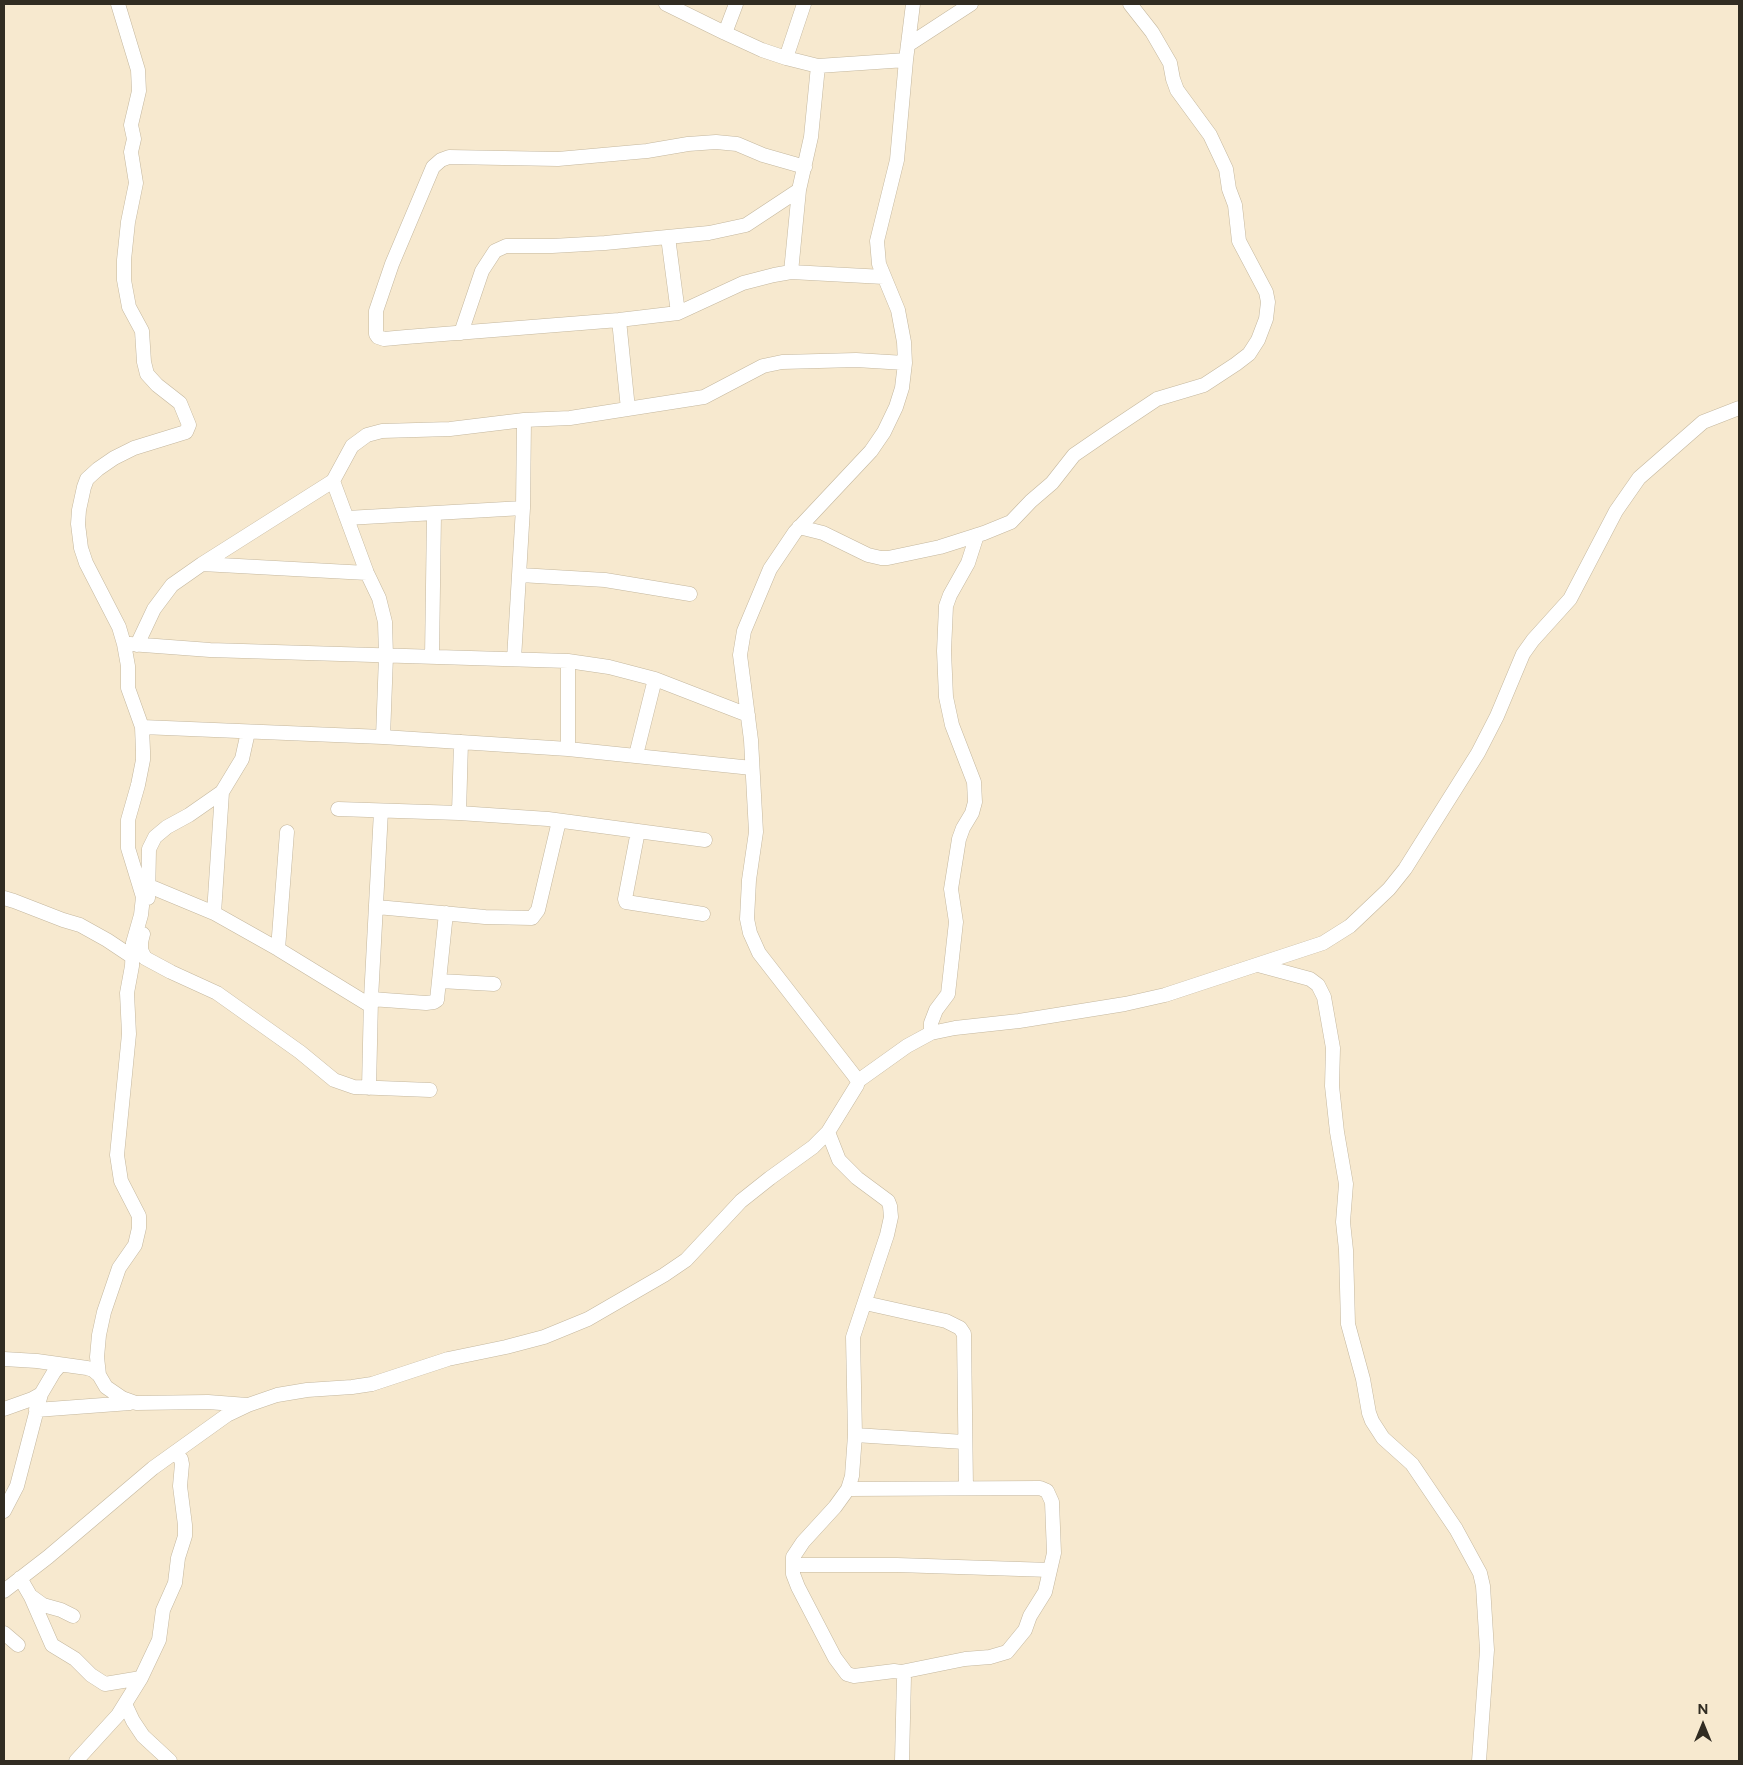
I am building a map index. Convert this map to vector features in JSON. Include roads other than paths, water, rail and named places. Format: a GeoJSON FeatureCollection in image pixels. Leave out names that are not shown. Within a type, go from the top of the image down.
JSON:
{"type":"FeatureCollection","features":[{"type":"Feature","properties":{"kind":"street"},"geometry":{"type":"LineString","coordinates":[[118,4],[138,70],[139,91],[131,125],[134,139],[131,152],[136,183],[128,222],[124,280],[129,307],[142,331],[144,362],[147,374],[157,385],[180,403],[189,425],[186,432],[182,434],[153,441],[114,458],[87,479],[84,487],[78,524],[81,548],[86,563],[119,627],[131,644]]}},
{"type":"Feature","properties":{"kind":"street"},"geometry":{"type":"LineString","coordinates":[[666,4],[762,50],[818,66],[906,60]]}},
{"type":"Feature","properties":{"kind":"street"},"geometry":{"type":"LineString","coordinates":[[725,33],[736,4]]}},
{"type":"Feature","properties":{"kind":"street"},"geometry":{"type":"LineString","coordinates":[[786,58],[804,4]]}},
{"type":"Feature","properties":{"kind":"street"},"geometry":{"type":"LineString","coordinates":[[858,1081],[764,960],[750,933],[747,919],[749,880],[756,832],[748,715],[740,655],[744,631],[770,569],[799,527],[871,451],[884,432],[896,407],[902,388],[905,363],[904,342],[898,310],[879,264],[877,241],[897,160],[913,4]]}},
{"type":"Feature","properties":{"kind":"street"},"geometry":{"type":"LineString","coordinates":[[908,45],[971,4]]}},
{"type":"Feature","properties":{"kind":"street"},"geometry":{"type":"LineString","coordinates":[[799,527],[823,533],[868,555],[888,558],[940,547],[1011,522],[1052,483],[1074,455],[1156,399],[1204,384],[1236,364],[1249,354],[1258,340],[1266,320],[1268,302],[1266,292],[1239,240],[1235,205],[1229,188],[1226,169],[1210,135],[1177,90],[1170,63],[1152,32],[1130,4]]}},
{"type":"Feature","properties":{"kind":"street"},"geometry":{"type":"LineString","coordinates":[[790,272],[799,190],[811,137],[818,66]]}},
{"type":"Feature","properties":{"kind":"street"},"geometry":{"type":"LineString","coordinates":[[805,167],[763,155],[737,144],[716,142],[558,160],[449,157],[441,160],[433,168],[392,264],[376,311],[376,334],[384,339],[620,320],[678,313],[744,282],[790,272],[884,277]]}},
{"type":"Feature","properties":{"kind":"street"},"geometry":{"type":"LineString","coordinates":[[461,332],[482,271],[495,251],[506,246],[605,244],[709,232],[746,225],[799,190]]}},
{"type":"Feature","properties":{"kind":"street"},"geometry":{"type":"LineString","coordinates":[[668,237],[678,313]]}},
{"type":"Feature","properties":{"kind":"street"},"geometry":{"type":"LineString","coordinates":[[620,320],[628,408]]}},
{"type":"Feature","properties":{"kind":"street"},"geometry":{"type":"LineString","coordinates":[[98,1375],[99,1335],[104,1312],[119,1268],[134,1245],[139,1228],[139,1216],[121,1181],[116,1155],[129,1034],[127,993],[132,966],[131,956],[135,930],[141,915],[143,897],[128,848],[128,820],[143,760],[142,728],[128,688],[128,666],[131,644],[172,585],[333,481],[352,446],[367,434],[382,431],[450,429],[524,420],[570,418],[704,397],[763,366],[782,362],[856,360],[905,363]]}},
{"type":"Feature","properties":{"kind":"street"},"geometry":{"type":"LineString","coordinates":[[4,1591],[48,1557],[153,1468],[227,1414],[277,1395],[372,1384],[448,1359],[544,1337],[588,1319],[664,1275],[686,1260],[740,1201],[813,1147],[828,1132],[858,1081],[907,1046],[931,1033],[954,1028],[1019,1021],[1165,996],[1323,943],[1350,926],[1389,889],[1405,869],[1478,753],[1497,716],[1522,654],[1570,599],[1616,511],[1639,478],[1650,466],[1703,422],[1739,408]]}},
{"type":"Feature","properties":{"kind":"street"},"geometry":{"type":"LineString","coordinates":[[514,660],[523,508],[524,420]]}},
{"type":"Feature","properties":{"kind":"street"},"geometry":{"type":"LineString","coordinates":[[333,481],[367,573],[379,598],[385,622],[386,656],[383,737]]}},
{"type":"Feature","properties":{"kind":"street"},"geometry":{"type":"LineString","coordinates":[[347,518],[523,508]]}},
{"type":"Feature","properties":{"kind":"street"},"geometry":{"type":"LineString","coordinates":[[432,657],[434,514]]}},
{"type":"Feature","properties":{"kind":"street"},"geometry":{"type":"LineString","coordinates":[[931,1033],[931,1023],[948,994],[956,922],[951,889],[959,839],[972,813],[975,802],[974,782],[952,725],[946,697],[944,651],[946,606],[968,563],[977,535]]}},
{"type":"Feature","properties":{"kind":"street"},"geometry":{"type":"LineString","coordinates":[[202,564],[367,573]]}},
{"type":"Feature","properties":{"kind":"street"},"geometry":{"type":"LineString","coordinates":[[520,575],[605,580],[690,594]]}},
{"type":"Feature","properties":{"kind":"street"},"geometry":{"type":"LineString","coordinates":[[131,644],[210,650],[568,661],[609,667],[656,679],[748,715]]}},
{"type":"Feature","properties":{"kind":"street"},"geometry":{"type":"LineString","coordinates":[[568,661],[568,749]]}},
{"type":"Feature","properties":{"kind":"street"},"geometry":{"type":"LineString","coordinates":[[636,755],[656,679]]}},
{"type":"Feature","properties":{"kind":"street"},"geometry":{"type":"LineString","coordinates":[[142,728],[383,737],[568,749],[752,768]]}},
{"type":"Feature","properties":{"kind":"street"},"geometry":{"type":"LineString","coordinates":[[248,732],[242,760],[222,792],[155,837],[149,849],[148,914],[140,942],[140,950],[145,958],[217,993],[300,1052],[334,1080],[354,1087],[430,1090]]}},
{"type":"Feature","properties":{"kind":"street"},"geometry":{"type":"LineString","coordinates":[[459,813],[461,742]]}},
{"type":"Feature","properties":{"kind":"street"},"geometry":{"type":"LineString","coordinates":[[214,913],[222,792]]}},
{"type":"Feature","properties":{"kind":"street"},"geometry":{"type":"LineString","coordinates":[[338,809],[459,813],[548,819],[705,840]]}},
{"type":"Feature","properties":{"kind":"street"},"geometry":{"type":"LineString","coordinates":[[369,1088],[371,1003],[381,811]]}},
{"type":"Feature","properties":{"kind":"street"},"geometry":{"type":"LineString","coordinates":[[377,906],[493,917],[532,918],[538,910],[559,821]]}},
{"type":"Feature","properties":{"kind":"street"},"geometry":{"type":"LineString","coordinates":[[638,831],[624,898],[626,902],[703,914]]}},
{"type":"Feature","properties":{"kind":"street"},"geometry":{"type":"LineString","coordinates":[[278,949],[287,832]]}},
{"type":"Feature","properties":{"kind":"street"},"geometry":{"type":"LineString","coordinates":[[149,886],[214,913],[371,1003],[434,1002],[437,1000],[446,913]]}},
{"type":"Feature","properties":{"kind":"street"},"geometry":{"type":"LineString","coordinates":[[4,898],[63,920],[80,924],[131,956]]}},
{"type":"Feature","properties":{"kind":"street"},"geometry":{"type":"LineString","coordinates":[[1258,965],[1310,979],[1318,985],[1324,998],[1334,1048],[1332,1086],[1337,1132],[1346,1184],[1343,1222],[1346,1250],[1348,1324],[1372,1421],[1383,1438],[1412,1464],[1456,1530],[1480,1573],[1483,1586],[1487,1650],[1478,1761]]}},
{"type":"Feature","properties":{"kind":"street"},"geometry":{"type":"LineString","coordinates":[[440,981],[494,984]]}},
{"type":"Feature","properties":{"kind":"street"},"geometry":{"type":"LineString","coordinates":[[828,1132],[839,1160],[857,1178],[884,1197],[890,1206],[891,1217],[887,1235],[853,1337],[855,1435],[852,1476],[848,1489],[803,1542],[793,1557],[793,1574],[798,1588],[835,1658],[847,1674],[854,1676],[901,1672],[965,1658],[990,1657],[1007,1652],[1024,1630],[1030,1616],[1045,1592],[1054,1553],[1052,1502],[1047,1491],[1040,1488],[848,1489]]}},
{"type":"Feature","properties":{"kind":"street"},"geometry":{"type":"LineString","coordinates":[[865,1303],[946,1321],[960,1328],[964,1334],[966,1356],[964,1442],[966,1488]]}},
{"type":"Feature","properties":{"kind":"street"},"geometry":{"type":"LineString","coordinates":[[4,1360],[37,1361],[91,1369],[98,1375],[106,1387],[122,1398],[136,1403]]}},
{"type":"Feature","properties":{"kind":"street"},"geometry":{"type":"LineString","coordinates":[[4,1511],[17,1486],[41,1394],[60,1365]]}},
{"type":"Feature","properties":{"kind":"street"},"geometry":{"type":"LineString","coordinates":[[4,1409],[41,1394]]}},
{"type":"Feature","properties":{"kind":"street"},"geometry":{"type":"LineString","coordinates":[[36,1410],[136,1403],[208,1402],[248,1405]]}},
{"type":"Feature","properties":{"kind":"street"},"geometry":{"type":"LineString","coordinates":[[855,1435],[964,1442]]}},
{"type":"Feature","properties":{"kind":"street"},"geometry":{"type":"LineString","coordinates":[[76,1761],[106,1730],[125,1704],[141,1678],[159,1640],[163,1610],[175,1583],[178,1558],[185,1536],[180,1486],[182,1464],[181,1459],[174,1453]]}},
{"type":"Feature","properties":{"kind":"street"},"geometry":{"type":"LineString","coordinates":[[793,1565],[897,1565],[1050,1570]]}},
{"type":"Feature","properties":{"kind":"street"},"geometry":{"type":"LineString","coordinates":[[20,1578],[31,1597],[52,1645],[75,1659],[99,1681],[105,1684],[141,1678]]}},
{"type":"Feature","properties":{"kind":"street"},"geometry":{"type":"LineString","coordinates":[[31,1597],[43,1605],[73,1616]]}},
{"type":"Feature","properties":{"kind":"street"},"geometry":{"type":"LineString","coordinates":[[4,1632],[18,1645]]}},
{"type":"Feature","properties":{"kind":"street"},"geometry":{"type":"LineString","coordinates":[[901,1672],[904,1676],[905,1688],[902,1761]]}},
{"type":"Feature","properties":{"kind":"street"},"geometry":{"type":"LineString","coordinates":[[125,1704],[143,1736],[170,1761]]}}]}
